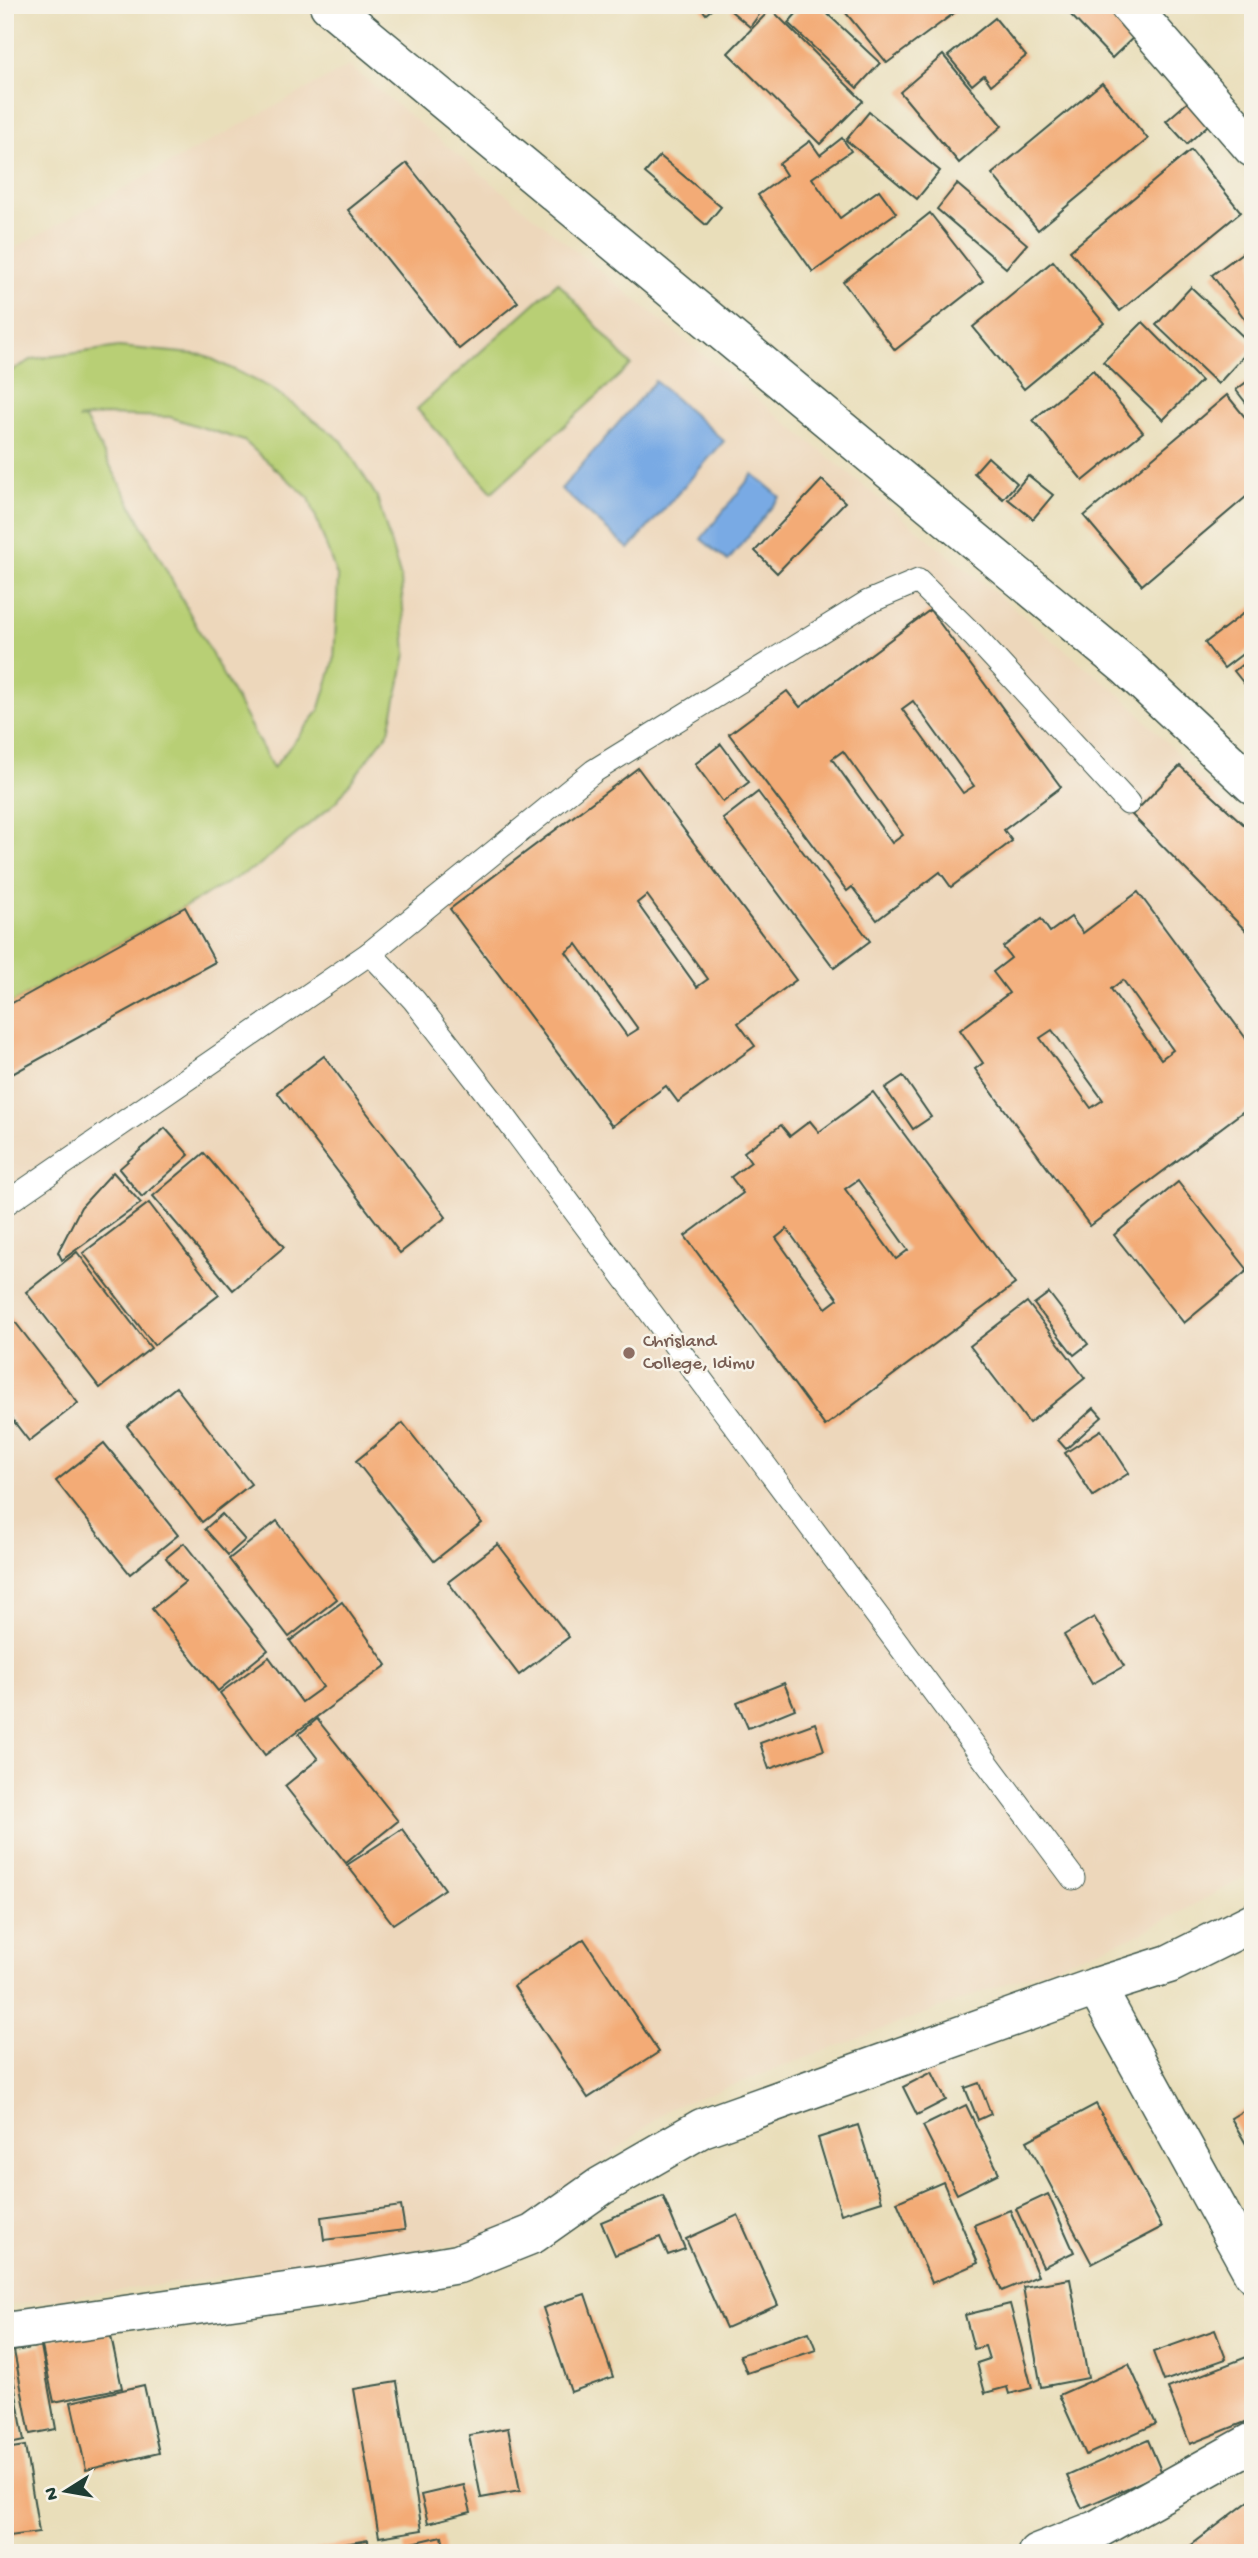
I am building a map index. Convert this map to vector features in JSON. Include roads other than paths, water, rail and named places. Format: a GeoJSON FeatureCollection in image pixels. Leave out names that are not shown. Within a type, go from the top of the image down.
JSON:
{"type":"FeatureCollection","features":[{"type":"Feature","properties":{"kind":"street"},"geometry":{"type":"LineString","coordinates":[[329,5],[1127,667],[1253,785]]}},
{"type":"Feature","properties":{"kind":"street"},"geometry":{"type":"LineString","coordinates":[[1129,5],[1253,148]]}},
{"type":"Feature","properties":{"kind":"street"},"geometry":{"type":"LineString","coordinates":[[5,2333],[329,2286],[458,2264],[533,2234],[601,2186],[702,2128],[1096,1987],[1169,1965],[1253,1922]]}},
{"type":"Feature","properties":{"kind":"street"},"geometry":{"type":"LineString","coordinates":[[1096,1987],[1253,2273]]}},
{"type":"Feature","properties":{"kind":"street"},"geometry":{"type":"LineString","coordinates":[[1037,2553],[1103,2541],[1253,2442]]}},
{"type":"Feature","properties":{"kind":"lane"},"geometry":{"type":"LineString","coordinates":[[5,1204],[370,953],[594,771],[868,602],[918,580],[974,636],[1128,803]]}},
{"type":"Feature","properties":{"kind":"lane"},"geometry":{"type":"LineString","coordinates":[[370,953],[414,1000],[498,1108],[1073,1878]]}},
{"type":"Feature","properties":{"kind":"water"},"geometry":{"type":"Polygon","coordinates":[[[655,381],[724,441],[629,549],[561,489],[655,381]]]}},
{"type":"Feature","properties":{"kind":"water"},"geometry":{"type":"Polygon","coordinates":[[[753,474],[780,497],[728,561],[701,539],[753,474]]]}},
{"type":"Feature","properties":{"kind":"place","name":"Chrisland College, Idimu"},"geometry":{"type":"Point","coordinates":[629,1353]}}]}
